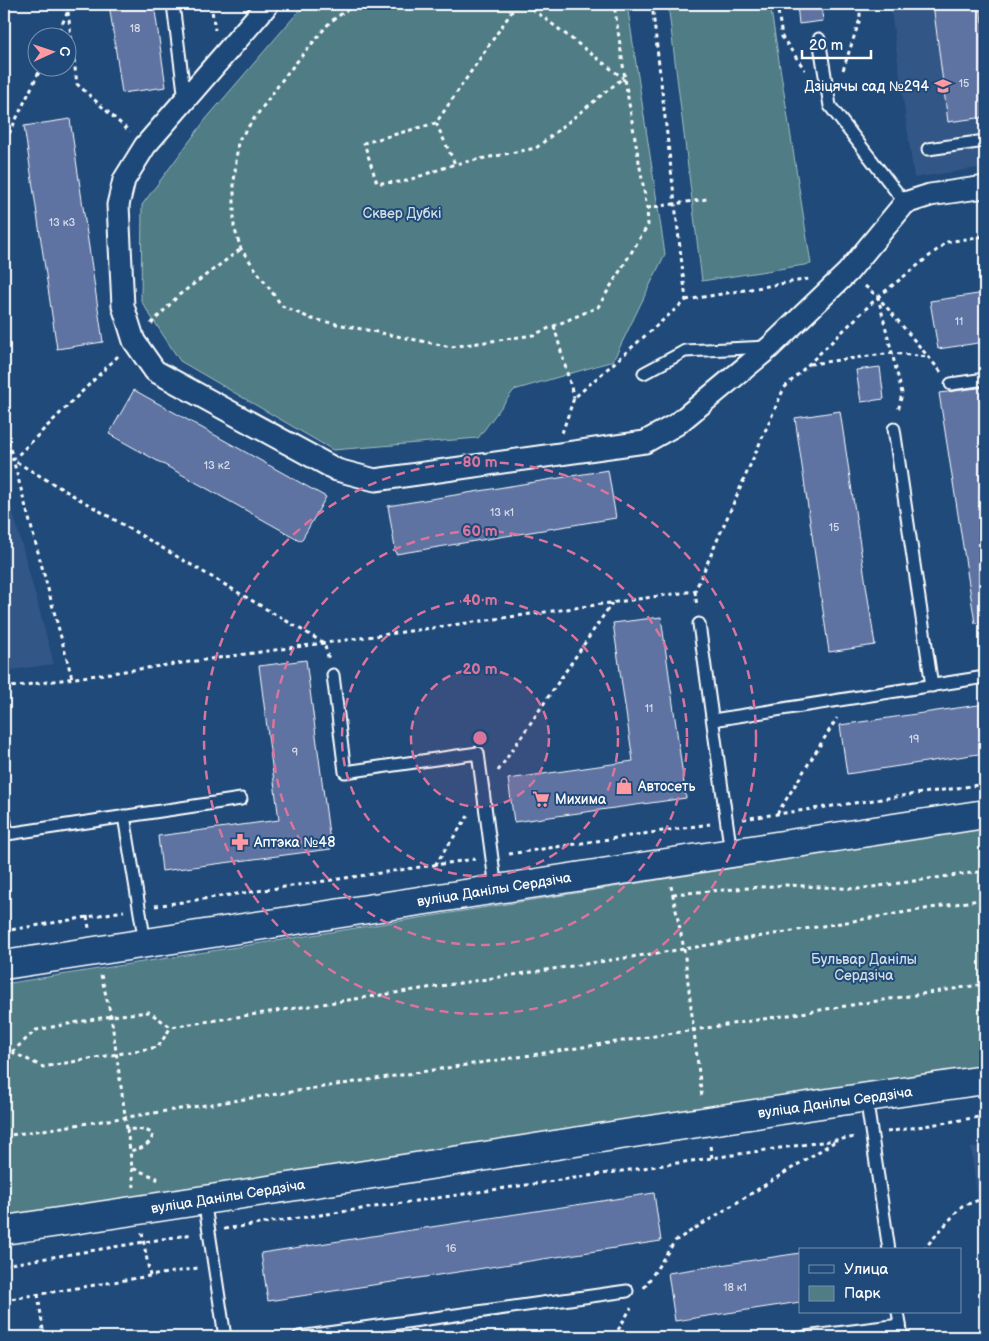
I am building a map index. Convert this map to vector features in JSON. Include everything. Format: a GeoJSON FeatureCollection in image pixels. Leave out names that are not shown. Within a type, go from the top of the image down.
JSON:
{"type":"FeatureCollection","features":[{"type":"Feature","properties":{"kind":"street"},"geometry":{"type":"LineString","coordinates":[[268,4],[145,146],[124,180],[118,205],[123,306],[134,341],[155,371],[337,470],[375,480],[645,442],[677,424],[770,347],[848,272],[905,203],[930,195],[985,188]]}},
{"type":"Feature","properties":{"kind":"street","name":"вуліца Данілы Сердзіча"},"geometry":{"type":"LineString","coordinates":[[4,965],[985,814]]}},
{"type":"Feature","properties":{"kind":"street","name":"вуліца Данілы Сердзіча"},"geometry":{"type":"LineString","coordinates":[[4,1230],[136,1203],[204,1199],[985,1080]]}},
{"type":"Feature","properties":{"kind":"lane"},"geometry":{"type":"LineString","coordinates":[[173,4],[185,100]]}},
{"type":"Feature","properties":{"kind":"lane"},"geometry":{"type":"LineString","coordinates":[[819,39],[830,106],[905,203]]}},
{"type":"Feature","properties":{"kind":"lane"},"geometry":{"type":"LineString","coordinates":[[928,149],[985,141]]}},
{"type":"Feature","properties":{"kind":"lane"},"geometry":{"type":"LineString","coordinates":[[644,373],[685,351],[770,347]]}},
{"type":"Feature","properties":{"kind":"lane"},"geometry":{"type":"LineString","coordinates":[[951,384],[985,379]]}},
{"type":"Feature","properties":{"kind":"lane"},"geometry":{"type":"LineString","coordinates":[[894,429],[932,686]]}},
{"type":"Feature","properties":{"kind":"lane"},"geometry":{"type":"LineString","coordinates":[[699,624],[731,853]]}},
{"type":"Feature","properties":{"kind":"lane"},"geometry":{"type":"LineString","coordinates":[[333,675],[345,772],[478,753],[496,889]]}},
{"type":"Feature","properties":{"kind":"lane"},"geometry":{"type":"LineString","coordinates":[[713,720],[985,677]]}},
{"type":"Feature","properties":{"kind":"lane"},"geometry":{"type":"LineString","coordinates":[[4,816],[7,834],[241,799]]}},
{"type":"Feature","properties":{"kind":"lane"},"geometry":{"type":"LineString","coordinates":[[124,816],[145,943]]}},
{"type":"Feature","properties":{"kind":"lane"},"geometry":{"type":"LineString","coordinates":[[866,1097],[889,1248]]}},
{"type":"Feature","properties":{"kind":"lane"},"geometry":{"type":"LineString","coordinates":[[204,1199],[225,1337]]}},
{"type":"Feature","properties":{"kind":"lane"},"geometry":{"type":"LineString","coordinates":[[299,1337],[627,1291]]}},
{"type":"Feature","properties":{"kind":"lane"},"geometry":{"type":"LineString","coordinates":[[898,1314],[902,1337]]}},
{"type":"Feature","properties":{"kind":"lane"},"geometry":{"type":"LineString","coordinates":[[805,1337],[900,1325]]}},
{"type":"Feature","properties":{"kind":"path"},"geometry":{"type":"LineString","coordinates":[[68,4],[77,84],[145,146]]}},
{"type":"Feature","properties":{"kind":"path"},"geometry":{"type":"LineString","coordinates":[[355,4],[330,22],[285,76],[238,141],[234,182],[234,226],[241,249],[282,306],[312,319],[451,346],[533,335],[598,307],[648,225],[647,208],[614,4]]}},
{"type":"Feature","properties":{"kind":"path"},"geometry":{"type":"LineString","coordinates":[[517,4],[436,123],[364,143],[377,183],[403,182],[455,164],[536,148],[624,78]]}},
{"type":"Feature","properties":{"kind":"path"},"geometry":{"type":"LineString","coordinates":[[526,4],[624,78],[627,92]]}},
{"type":"Feature","properties":{"kind":"path"},"geometry":{"type":"LineString","coordinates":[[652,4],[686,300]]}},
{"type":"Feature","properties":{"kind":"path"},"geometry":{"type":"LineString","coordinates":[[777,4],[782,37],[809,76]]}},
{"type":"Feature","properties":{"kind":"path"},"geometry":{"type":"LineString","coordinates":[[830,106],[860,19],[860,4]]}},
{"type":"Feature","properties":{"kind":"path"},"geometry":{"type":"LineString","coordinates":[[60,28],[68,11]]}},
{"type":"Feature","properties":{"kind":"path"},"geometry":{"type":"LineString","coordinates":[[4,138],[7,138],[36,78]]}},
{"type":"Feature","properties":{"kind":"path"},"geometry":{"type":"LineString","coordinates":[[436,123],[455,164]]}},
{"type":"Feature","properties":{"kind":"path"},"geometry":{"type":"LineString","coordinates":[[647,208],[707,199]]}},
{"type":"Feature","properties":{"kind":"path"},"geometry":{"type":"LineString","coordinates":[[4,688],[695,590],[784,388],[878,297],[947,242],[985,236]]}},
{"type":"Feature","properties":{"kind":"path"},"geometry":{"type":"LineString","coordinates":[[179,295],[241,249]]}},
{"type":"Feature","properties":{"kind":"path"},"geometry":{"type":"LineString","coordinates":[[555,455],[574,398],[686,300],[810,279]]}},
{"type":"Feature","properties":{"kind":"path"},"geometry":{"type":"LineString","coordinates":[[878,297],[902,393],[894,429]]}},
{"type":"Feature","properties":{"kind":"path"},"geometry":{"type":"LineString","coordinates":[[878,297],[951,384]]}},
{"type":"Feature","properties":{"kind":"path"},"geometry":{"type":"LineString","coordinates":[[554,326],[574,398]]}},
{"type":"Feature","properties":{"kind":"path"},"geometry":{"type":"LineString","coordinates":[[809,364],[892,353],[928,357]]}},
{"type":"Feature","properties":{"kind":"path"},"geometry":{"type":"LineString","coordinates":[[13,460],[100,373]]}},
{"type":"Feature","properties":{"kind":"path"},"geometry":{"type":"LineString","coordinates":[[4,426],[72,678]]}},
{"type":"Feature","properties":{"kind":"path"},"geometry":{"type":"LineString","coordinates":[[13,460],[324,643],[333,675]]}},
{"type":"Feature","properties":{"kind":"path"},"geometry":{"type":"LineString","coordinates":[[435,865],[613,602]]}},
{"type":"Feature","properties":{"kind":"path"},"geometry":{"type":"LineString","coordinates":[[776,814],[850,698]]}},
{"type":"Feature","properties":{"kind":"path"},"geometry":{"type":"LineString","coordinates":[[663,831],[667,863],[684,950],[702,1089]]}},
{"type":"Feature","properties":{"kind":"path"},"geometry":{"type":"LineString","coordinates":[[673,894],[786,885],[858,889],[985,871]]}},
{"type":"Feature","properties":{"kind":"path"},"geometry":{"type":"LineString","coordinates":[[4,1054],[12,1052],[36,1030],[111,1016],[149,1012],[171,1027],[684,950],[985,899]]}},
{"type":"Feature","properties":{"kind":"path"},"geometry":{"type":"LineString","coordinates":[[87,916],[111,1016],[136,1203],[150,1276]]}},
{"type":"Feature","properties":{"kind":"path"},"geometry":{"type":"LineString","coordinates":[[4,1136],[985,984]]}},
{"type":"Feature","properties":{"kind":"path"},"geometry":{"type":"LineString","coordinates":[[12,1052],[43,1067],[158,1047],[171,1027]]}},
{"type":"Feature","properties":{"kind":"path"},"geometry":{"type":"LineString","coordinates":[[4,1265],[208,1231],[837,1140],[985,1116]]}},
{"type":"Feature","properties":{"kind":"path"},"geometry":{"type":"LineString","coordinates":[[127,1129],[145,1130],[153,1136],[149,1144],[144,1148],[130,1151]]}},
{"type":"Feature","properties":{"kind":"path"},"geometry":{"type":"LineString","coordinates":[[642,1291],[675,1242],[837,1140]]}},
{"type":"Feature","properties":{"kind":"path"},"geometry":{"type":"LineString","coordinates":[[132,1168],[157,1178],[158,1182],[136,1203]]}},
{"type":"Feature","properties":{"kind":"path"},"geometry":{"type":"LineString","coordinates":[[925,1248],[962,1206],[985,1198]]}},
{"type":"Feature","properties":{"kind":"path"},"geometry":{"type":"LineString","coordinates":[[4,1300],[213,1265]]}},
{"type":"Feature","properties":{"kind":"path"},"geometry":{"type":"LineString","coordinates":[[38,1294],[44,1337]]}},
{"type":"Feature","properties":{"kind":"path"},"geometry":{"type":"LineString","coordinates":[[614,1337],[632,1306]]}},
{"type":"Feature","properties":{"kind":"shaded area","name":"Дзіцячы сад №294"},"geometry":{"type":"Polygon","coordinates":[[[890,4],[985,4],[985,167],[914,178],[890,4]]]}},
{"type":"Feature","properties":{"kind":"shaded area"},"geometry":{"type":"Polygon","coordinates":[[[4,479],[54,664],[4,671],[4,479]]]}},
{"type":"Feature","properties":{"kind":"shaded area"},"geometry":{"type":"Polygon","coordinates":[[[985,1146],[985,1259],[971,1148],[985,1146]]]}},
{"type":"Feature","properties":{"kind":"green space","name":"Сквер Дубкі"},"geometry":{"type":"Polygon","coordinates":[[[305,4],[627,4],[665,254],[613,361],[514,390],[478,438],[333,450],[180,361],[141,301],[142,205],[206,119],[305,4]]]}},
{"type":"Feature","properties":{"kind":"green space"},"geometry":{"type":"Polygon","coordinates":[[[668,4],[770,4],[811,264],[702,281],[668,4]]]}},
{"type":"Feature","properties":{"kind":"green space","name":"Бульвар Данілы Сердзіча"},"geometry":{"type":"Polygon","coordinates":[[[985,828],[985,1067],[4,1216],[4,984],[985,828]]]}},
{"type":"Feature","properties":{"kind":"building"},"geometry":{"type":"Polygon","coordinates":[[[109,4],[154,4],[166,87],[122,93],[109,4]]]}},
{"type":"Feature","properties":{"kind":"building"},"geometry":{"type":"Polygon","coordinates":[[[797,4],[821,4],[823,21],[799,24],[797,4]]]}},
{"type":"Feature","properties":{"kind":"building"},"geometry":{"type":"Polygon","coordinates":[[[933,4],[980,4],[982,22],[985,21],[985,117],[948,122],[933,4]]]}},
{"type":"Feature","properties":{"kind":"building"},"geometry":{"type":"Polygon","coordinates":[[[70,119],[103,342],[57,349],[24,126],[70,119]]]}},
{"type":"Feature","properties":{"kind":"building"},"geometry":{"type":"Polygon","coordinates":[[[985,293],[985,342],[938,349],[930,301],[985,293]]]}},
{"type":"Feature","properties":{"kind":"building"},"geometry":{"type":"Polygon","coordinates":[[[880,367],[884,399],[861,402],[856,370],[880,367]]]}},
{"type":"Feature","properties":{"kind":"building"},"geometry":{"type":"Polygon","coordinates":[[[985,387],[985,622],[975,623],[939,393],[985,387]]]}},
{"type":"Feature","properties":{"kind":"building"},"geometry":{"type":"Polygon","coordinates":[[[134,390],[326,497],[301,541],[109,434],[134,390]]]}},
{"type":"Feature","properties":{"kind":"building"},"geometry":{"type":"Polygon","coordinates":[[[840,411],[875,645],[829,652],[795,418],[840,411]]]}},
{"type":"Feature","properties":{"kind":"building"},"geometry":{"type":"Polygon","coordinates":[[[608,470],[616,518],[396,554],[388,506],[608,470]]]}},
{"type":"Feature","properties":{"kind":"building"},"geometry":{"type":"Polygon","coordinates":[[[661,617],[686,798],[514,822],[508,779],[633,761],[613,623],[661,617]]]}},
{"type":"Feature","properties":{"kind":"building"},"geometry":{"type":"Polygon","coordinates":[[[306,660],[331,849],[162,871],[158,836],[279,820],[259,666],[306,660]]]}},
{"type":"Feature","properties":{"kind":"building"},"geometry":{"type":"Polygon","coordinates":[[[985,704],[985,753],[847,774],[840,725],[985,704]]]}},
{"type":"Feature","properties":{"kind":"building"},"geometry":{"type":"Polygon","coordinates":[[[654,1193],[661,1241],[268,1301],[261,1253],[654,1193]]]}},
{"type":"Feature","properties":{"kind":"building"},"geometry":{"type":"Polygon","coordinates":[[[799,1253],[799,1302],[675,1321],[668,1273],[799,1253]]]}},
{"type":"Feature","properties":{"kind":"place","name":"Дзіцячы сад №294"},"geometry":{"type":"Point","coordinates":[943,86]}},
{"type":"Feature","properties":{"kind":"place","name":"Автосеть"},"geometry":{"type":"Point","coordinates":[624,786]}},
{"type":"Feature","properties":{"kind":"place","name":"Михима"},"geometry":{"type":"Point","coordinates":[541,799]}},
{"type":"Feature","properties":{"kind":"place","name":"Аптэка №48"},"geometry":{"type":"Point","coordinates":[240,842]}}]}
